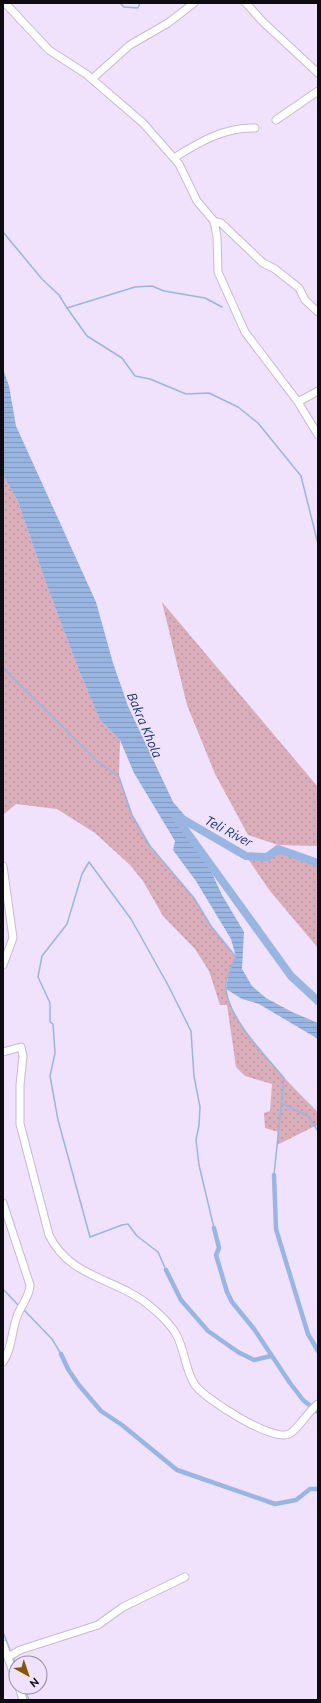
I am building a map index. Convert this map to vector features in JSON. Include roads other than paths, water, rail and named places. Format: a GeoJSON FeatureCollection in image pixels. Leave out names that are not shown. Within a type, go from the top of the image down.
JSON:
{"type":"FeatureCollection","features":[{"type":"Feature","properties":{"kind":"street"},"geometry":{"type":"LineString","coordinates":[[5,3],[49,50],[92,79],[154,133],[184,173],[197,201],[214,221],[220,224],[263,263],[275,269],[299,288],[305,300],[318,312]]}},
{"type":"Feature","properties":{"kind":"street"},"geometry":{"type":"LineString","coordinates":[[92,79],[130,45],[168,23],[194,3]]}},
{"type":"Feature","properties":{"kind":"street"},"geometry":{"type":"LineString","coordinates":[[246,3],[318,73]]}},
{"type":"Feature","properties":{"kind":"street"},"geometry":{"type":"LineString","coordinates":[[276,120],[318,91]]}},
{"type":"Feature","properties":{"kind":"street"},"geometry":{"type":"LineString","coordinates":[[174,158],[202,141],[225,132],[255,128]]}},
{"type":"Feature","properties":{"kind":"street"},"geometry":{"type":"LineString","coordinates":[[214,221],[218,237],[218,272],[249,338],[298,402],[318,435]]}},
{"type":"Feature","properties":{"kind":"street"},"geometry":{"type":"LineString","coordinates":[[298,402],[318,391]]}},
{"type":"Feature","properties":{"kind":"street"},"geometry":{"type":"LineString","coordinates":[[3,866],[13,938],[3,965]]}},
{"type":"Feature","properties":{"kind":"street"},"geometry":{"type":"LineString","coordinates":[[3,1052],[21,1047],[23,1056],[20,1085],[20,1124],[49,1234],[55,1248],[81,1269],[126,1291],[150,1306],[177,1336],[188,1372],[201,1393],[243,1420],[265,1431],[281,1436],[294,1431],[309,1411],[317,1406]]}},
{"type":"Feature","properties":{"kind":"street"},"geometry":{"type":"LineString","coordinates":[[3,1203],[30,1281],[30,1290],[18,1313],[10,1347],[3,1362]]}},
{"type":"Feature","properties":{"kind":"street"},"geometry":{"type":"LineString","coordinates":[[11,1655],[20,1650],[98,1625],[123,1607],[185,1577]]}},
{"type":"Feature","properties":{"kind":"street"},"geometry":{"type":"LineString","coordinates":[[3,1644],[8,1657]]}},
{"type":"Feature","properties":{"kind":"water"},"geometry":{"type":"Polygon","coordinates":[[[3,369],[9,386],[16,426],[96,602],[113,663],[128,706],[173,802],[193,825],[182,825],[204,856],[222,895],[244,932],[242,969],[252,986],[266,998],[292,1012],[318,1023],[318,1039],[259,1004],[242,999],[226,989],[229,972],[236,957],[231,939],[196,881],[173,850],[175,841],[134,773],[120,740],[100,720],[78,668],[47,586],[18,502],[3,475],[3,369]]]}},
{"type":"Feature","properties":{"kind":"waterway"},"geometry":{"type":"LineString","coordinates":[[120,3],[124,7],[138,8],[140,3]]}},
{"type":"Feature","properties":{"kind":"waterway"},"geometry":{"type":"LineString","coordinates":[[3,232],[42,279],[59,295],[67,308],[135,287],[152,286],[164,291],[205,298],[222,307]]}},
{"type":"Feature","properties":{"kind":"waterway"},"geometry":{"type":"LineString","coordinates":[[67,308],[87,336],[122,358],[135,376],[150,379],[186,394],[209,393],[238,407],[258,423],[301,476],[318,544]]}},
{"type":"Feature","properties":{"kind":"waterway"},"geometry":{"type":"LineString","coordinates":[[3,668],[97,761],[119,777],[132,815],[150,846],[194,898],[211,926],[236,957],[230,968],[226,981],[226,989],[229,1000],[234,1012],[249,1036],[284,1078],[274,1175]]}},
{"type":"Feature","properties":{"kind":"waterway","name":"Bakra Khola"},"geometry":{"type":"LineString","coordinates":[[176,817],[291,976],[318,1001]]}},
{"type":"Feature","properties":{"kind":"waterway","name":"Teli River"},"geometry":{"type":"LineString","coordinates":[[184,820],[246,856],[267,857],[278,849],[318,863]]}},
{"type":"Feature","properties":{"kind":"waterway"},"geometry":{"type":"LineString","coordinates":[[166,1270],[158,1252],[137,1236],[128,1224],[90,1237],[58,1120],[50,1076],[55,1053],[53,1024],[50,1022],[50,1003],[38,977],[42,956],[67,924],[82,874],[89,862],[131,919],[168,985],[191,1031],[194,1076],[200,1107],[196,1140],[199,1165],[214,1228]]}},
{"type":"Feature","properties":{"kind":"waterway"},"geometry":{"type":"LineString","coordinates":[[281,1103],[308,1116],[318,1131]]}},
{"type":"Feature","properties":{"kind":"waterway"},"geometry":{"type":"LineString","coordinates":[[274,1175],[276,1229],[308,1334],[318,1351]]}},
{"type":"Feature","properties":{"kind":"waterway"},"geometry":{"type":"LineString","coordinates":[[214,1228],[219,1248],[216,1255],[227,1292],[232,1302],[254,1329],[303,1400],[318,1412]]}},
{"type":"Feature","properties":{"kind":"waterway"},"geometry":{"type":"LineString","coordinates":[[166,1270],[181,1300],[208,1331],[238,1352],[254,1360],[271,1356]]}},
{"type":"Feature","properties":{"kind":"waterway"},"geometry":{"type":"LineString","coordinates":[[3,1289],[19,1306]]}},
{"type":"Feature","properties":{"kind":"waterway"},"geometry":{"type":"LineString","coordinates":[[24,1310],[52,1339],[61,1354]]}},
{"type":"Feature","properties":{"kind":"waterway"},"geometry":{"type":"LineString","coordinates":[[61,1354],[68,1369],[78,1384],[101,1411],[122,1425],[177,1470],[275,1504],[296,1500],[310,1489],[318,1489]]}},
{"type":"Feature","properties":{"kind":"waterway"},"geometry":{"type":"LineString","coordinates":[[3,1632],[10,1650]]}},
{"type":"Feature","properties":{"kind":"waterway"},"geometry":{"type":"LineString","coordinates":[[18,1695],[20,1700]]}},
{"type":"Feature","properties":{"kind":"waterway"},"geometry":{"type":"LineString","coordinates":[[27,1695],[29,1700]]}}]}
